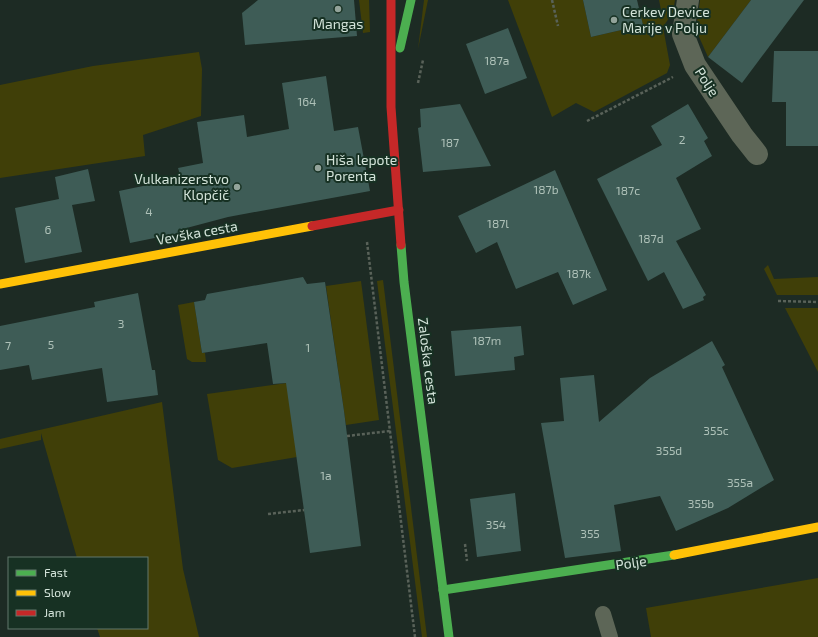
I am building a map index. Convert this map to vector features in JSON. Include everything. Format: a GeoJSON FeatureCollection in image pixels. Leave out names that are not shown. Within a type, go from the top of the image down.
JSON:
{"type":"FeatureCollection","features":[{"type":"Feature","properties":{"kind":"street","name":"Zaloška cesta"},"geometry":{"type":"LineString","coordinates":[[391,0],[391,88],[393,142],[404,282],[449,637]]}},
{"type":"Feature","properties":{"kind":"street","name":"Zaloška cesta"},"geometry":{"type":"LineString","coordinates":[[391,88],[410,0]]}},
{"type":"Feature","properties":{"kind":"street","name":"Polje"},"geometry":{"type":"LineString","coordinates":[[688,0],[683,34],[695,65],[742,135],[757,154]]}},
{"type":"Feature","properties":{"kind":"street","name":"Vevška cesta"},"geometry":{"type":"LineString","coordinates":[[0,284],[398,210]]}},
{"type":"Feature","properties":{"kind":"street","name":"Polje"},"geometry":{"type":"LineString","coordinates":[[443,590],[650,560],[818,527]]}},
{"type":"Feature","properties":{"kind":"lane"},"geometry":{"type":"LineString","coordinates":[[604,614],[610,637]]}},
{"type":"Feature","properties":{"kind":"path"},"geometry":{"type":"LineString","coordinates":[[552,0],[558,26]]}},
{"type":"Feature","properties":{"kind":"path"},"geometry":{"type":"LineString","coordinates":[[417,91],[425,52]]}},
{"type":"Feature","properties":{"kind":"path"},"geometry":{"type":"LineString","coordinates":[[587,121],[609,111],[695,65]]}},
{"type":"Feature","properties":{"kind":"path"},"geometry":{"type":"LineString","coordinates":[[366,244],[415,637]]}},
{"type":"Feature","properties":{"kind":"path"},"geometry":{"type":"LineString","coordinates":[[778,301],[818,302]]}},
{"type":"Feature","properties":{"kind":"path"},"geometry":{"type":"LineString","coordinates":[[348,436],[390,431]]}},
{"type":"Feature","properties":{"kind":"path"},"geometry":{"type":"LineString","coordinates":[[268,514],[304,510]]}},
{"type":"Feature","properties":{"kind":"shaded area"},"geometry":{"type":"Polygon","coordinates":[[[359,0],[369,0],[370,32],[363,33],[359,0]]]}},
{"type":"Feature","properties":{"kind":"shaded area"},"geometry":{"type":"Polygon","coordinates":[[[424,0],[428,0],[418,49],[424,0]]]}},
{"type":"Feature","properties":{"kind":"shaded area"},"geometry":{"type":"Polygon","coordinates":[[[508,0],[583,0],[591,37],[643,25],[640,15],[661,10],[659,0],[675,0],[673,12],[663,27],[670,65],[667,73],[594,112],[576,103],[552,117],[508,0]]]}},
{"type":"Feature","properties":{"kind":"shaded area"},"geometry":{"type":"Polygon","coordinates":[[[700,0],[751,0],[708,57],[696,30],[700,0]]]}},
{"type":"Feature","properties":{"kind":"shaded area"},"geometry":{"type":"Polygon","coordinates":[[[199,52],[202,69],[201,116],[143,135],[145,156],[0,178],[0,85],[93,66],[199,52]]]}},
{"type":"Feature","properties":{"kind":"shaded area"},"geometry":{"type":"Polygon","coordinates":[[[768,265],[774,279],[818,277],[818,295],[777,295],[764,269],[768,265]]]}},
{"type":"Feature","properties":{"kind":"shaded area"},"geometry":{"type":"Polygon","coordinates":[[[383,280],[427,637],[422,637],[377,281],[383,280]]]}},
{"type":"Feature","properties":{"kind":"shaded area"},"geometry":{"type":"Polygon","coordinates":[[[361,281],[379,420],[346,425],[326,286],[361,281]]]}},
{"type":"Feature","properties":{"kind":"shaded area"},"geometry":{"type":"Polygon","coordinates":[[[194,302],[202,353],[205,353],[206,362],[192,362],[187,359],[178,305],[194,302]]]}},
{"type":"Feature","properties":{"kind":"shaded area"},"geometry":{"type":"Polygon","coordinates":[[[785,308],[818,308],[818,372],[785,308]]]}},
{"type":"Feature","properties":{"kind":"shaded area"},"geometry":{"type":"Polygon","coordinates":[[[287,383],[297,457],[232,468],[218,460],[207,394],[287,383]]]}},
{"type":"Feature","properties":{"kind":"shaded area"},"geometry":{"type":"Polygon","coordinates":[[[162,402],[183,569],[199,637],[100,637],[97,629],[148,629],[148,557],[77,557],[41,433],[41,440],[0,449],[0,439],[162,402]]]}},
{"type":"Feature","properties":{"kind":"shaded area"},"geometry":{"type":"Polygon","coordinates":[[[818,578],[818,637],[651,637],[646,608],[818,578]]]}},
{"type":"Feature","properties":{"kind":"building"},"geometry":{"type":"Polygon","coordinates":[[[258,0],[354,0],[357,36],[245,45],[242,13],[258,0]]]}},
{"type":"Feature","properties":{"kind":"building","name":"Cerkev Device Marije v Polju"},"geometry":{"type":"Polygon","coordinates":[[[583,0],[637,0],[643,25],[591,37],[583,0]]]}},
{"type":"Feature","properties":{"kind":"building"},"geometry":{"type":"Polygon","coordinates":[[[751,0],[804,0],[742,83],[708,57],[751,0]]]}},
{"type":"Feature","properties":{"kind":"building"},"geometry":{"type":"Polygon","coordinates":[[[508,28],[527,78],[485,94],[466,44],[508,28]]]}},
{"type":"Feature","properties":{"kind":"building"},"geometry":{"type":"Polygon","coordinates":[[[774,51],[818,51],[818,146],[786,146],[786,102],[772,102],[774,51]]]}},
{"type":"Feature","properties":{"kind":"building"},"geometry":{"type":"Polygon","coordinates":[[[326,76],[334,131],[358,127],[370,191],[228,217],[179,230],[179,233],[130,243],[119,191],[181,178],[178,168],[203,163],[197,122],[244,115],[247,137],[289,129],[282,83],[326,76]]]}},
{"type":"Feature","properties":{"kind":"building"},"geometry":{"type":"Polygon","coordinates":[[[460,104],[491,166],[423,172],[418,128],[421,127],[420,109],[460,104]]]}},
{"type":"Feature","properties":{"kind":"building"},"geometry":{"type":"Polygon","coordinates":[[[688,104],[708,138],[704,141],[712,156],[676,178],[701,229],[676,241],[706,295],[703,297],[704,300],[683,309],[664,272],[648,281],[597,179],[662,145],[651,126],[688,104]]]}},
{"type":"Feature","properties":{"kind":"building"},"geometry":{"type":"Polygon","coordinates":[[[88,169],[95,201],[72,205],[82,252],[25,263],[15,208],[59,199],[55,177],[88,169]]]}},
{"type":"Feature","properties":{"kind":"building"},"geometry":{"type":"Polygon","coordinates":[[[555,170],[607,290],[573,305],[558,272],[516,289],[497,242],[476,253],[458,216],[555,170]]]}},
{"type":"Feature","properties":{"kind":"building"},"geometry":{"type":"Polygon","coordinates":[[[303,277],[307,284],[325,282],[344,411],[361,546],[310,553],[286,383],[273,384],[267,343],[202,353],[194,302],[205,300],[207,294],[303,277]]]}},
{"type":"Feature","properties":{"kind":"building"},"geometry":{"type":"Polygon","coordinates":[[[138,293],[152,370],[155,370],[158,395],[107,402],[102,368],[32,380],[29,365],[0,370],[0,326],[95,307],[94,302],[138,293]]]}},
{"type":"Feature","properties":{"kind":"building"},"geometry":{"type":"Polygon","coordinates":[[[521,326],[524,355],[514,357],[515,370],[455,376],[451,331],[521,326]]]}},
{"type":"Feature","properties":{"kind":"building"},"geometry":{"type":"Polygon","coordinates":[[[712,341],[725,365],[722,367],[774,480],[728,508],[676,531],[660,496],[614,505],[621,551],[565,558],[541,423],[564,421],[560,378],[594,375],[599,422],[650,378],[712,341]]]}},
{"type":"Feature","properties":{"kind":"building"},"geometry":{"type":"Polygon","coordinates":[[[515,493],[521,551],[477,557],[470,499],[515,493]]]}},
{"type":"Feature","properties":{"kind":"traffic: fast"},"geometry":{"type":"LineString","coordinates":[[400,48],[411,0]]}},
{"type":"Feature","properties":{"kind":"traffic: fast"},"geometry":{"type":"LineString","coordinates":[[401,245],[404,282],[449,637]]}},
{"type":"Feature","properties":{"kind":"traffic: fast"},"geometry":{"type":"LineString","coordinates":[[443,590],[674,555]]}},
{"type":"Feature","properties":{"kind":"traffic: slow"},"geometry":{"type":"LineString","coordinates":[[0,284],[312,226]]}},
{"type":"Feature","properties":{"kind":"traffic: slow"},"geometry":{"type":"LineString","coordinates":[[674,555],[818,527]]}},
{"type":"Feature","properties":{"kind":"traffic: jam"},"geometry":{"type":"LineString","coordinates":[[391,0],[391,107],[401,245]]}},
{"type":"Feature","properties":{"kind":"traffic: jam"},"geometry":{"type":"LineString","coordinates":[[312,226],[399,210]]}},
{"type":"Feature","properties":{"kind":"place","name":"Mangas"},"geometry":{"type":"Point","coordinates":[338,9]}},
{"type":"Feature","properties":{"kind":"place","name":"Cerkev Device Marije v Polju"},"geometry":{"type":"Point","coordinates":[614,20]}},
{"type":"Feature","properties":{"kind":"place","name":"Hiša lepote Porenta"},"geometry":{"type":"Point","coordinates":[318,168]}},
{"type":"Feature","properties":{"kind":"place","name":"Vulkanizerstvo Klopčič"},"geometry":{"type":"Point","coordinates":[237,187]}}]}
